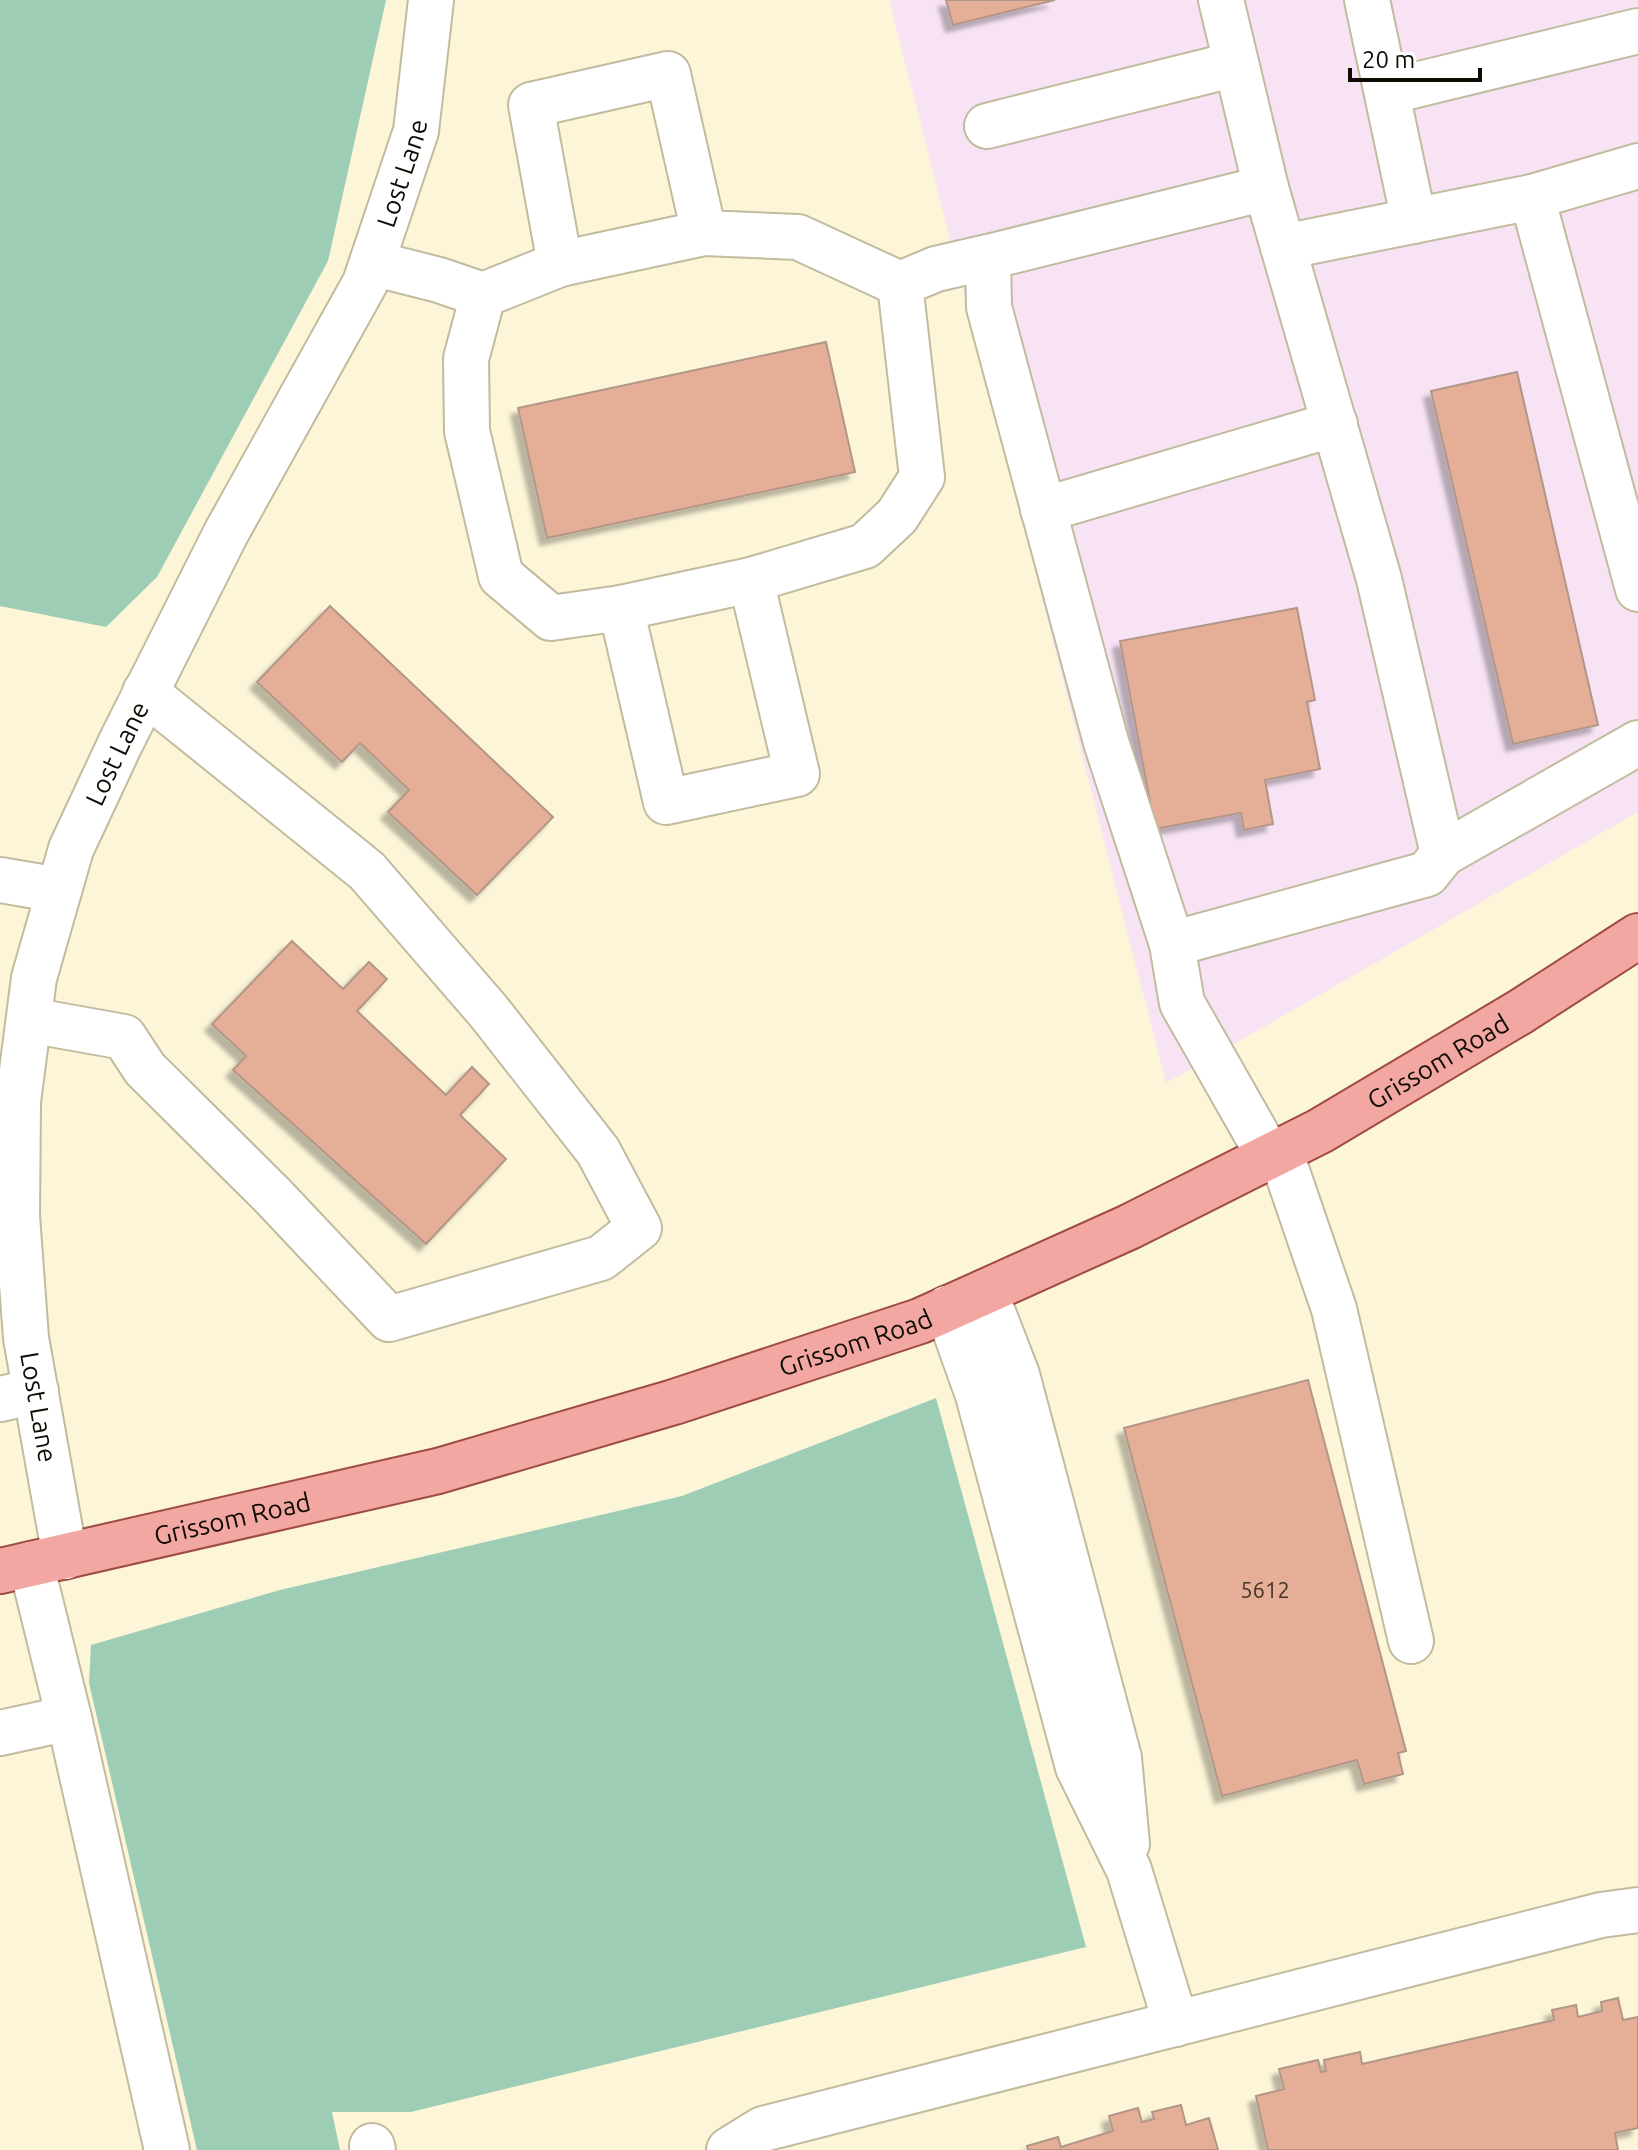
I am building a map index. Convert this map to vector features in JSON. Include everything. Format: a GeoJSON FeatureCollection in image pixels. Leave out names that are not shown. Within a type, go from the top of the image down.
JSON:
{"type":"FeatureCollection","features":[{"type":"Feature","properties":{"kind":"main road","name":"Grissom Road"},"geometry":{"type":"LineString","coordinates":[[32,1564],[438,1471],[674,1402],[920,1321],[1129,1227],[1320,1131],[1520,1012],[1638,936]]}},
{"type":"Feature","properties":{"kind":"street","name":"Lost Lane"},"geometry":{"type":"LineString","coordinates":[[167,2150],[32,1564],[18,1395],[26,1338],[9,1136],[18,1102],[34,978],[71,849],[145,692],[226,533],[365,283],[416,131],[431,0]]}},
{"type":"Feature","properties":{"kind":"street"},"geometry":{"type":"LineString","coordinates":[[1221,0],[1266,188],[1379,579],[1443,854]]}},
{"type":"Feature","properties":{"kind":"street"},"geometry":{"type":"LineString","coordinates":[[1367,0],[1414,221]]}},
{"type":"Feature","properties":{"kind":"street"},"geometry":{"type":"LineString","coordinates":[[1387,92],[1638,31]]}},
{"type":"Feature","properties":{"kind":"street"},"geometry":{"type":"LineString","coordinates":[[987,126],[1236,64]]}},
{"type":"Feature","properties":{"kind":"street"},"geometry":{"type":"LineString","coordinates":[[560,264],[531,105],[668,74],[704,233]]}},
{"type":"Feature","properties":{"kind":"street"},"geometry":{"type":"LineString","coordinates":[[1283,247],[1532,197],[1638,166]]}},
{"type":"Feature","properties":{"kind":"street"},"geometry":{"type":"LineString","coordinates":[[372,263],[483,295],[560,264],[704,233],[798,237],[900,284],[936,269],[1266,188]]}},
{"type":"Feature","properties":{"kind":"street"},"geometry":{"type":"LineString","coordinates":[[1532,197],[1638,589]]}},
{"type":"Feature","properties":{"kind":"street"},"geometry":{"type":"LineString","coordinates":[[988,257],[989,307],[1106,742],[1172,944],[1182,1003],[1275,1154],[1334,1309],[1411,1641]]}},
{"type":"Feature","properties":{"kind":"street"},"geometry":{"type":"LineString","coordinates":[[483,295],[466,359],[467,431],[501,576],[551,618],[621,608],[751,580],[865,546],[897,516],[922,477],[900,284]]}},
{"type":"Feature","properties":{"kind":"street"},"geometry":{"type":"LineString","coordinates":[[1043,510],[1335,424]]}},
{"type":"Feature","properties":{"kind":"street"},"geometry":{"type":"LineString","coordinates":[[621,608],[666,802],[797,774],[751,580]]}},
{"type":"Feature","properties":{"kind":"street"},"geometry":{"type":"LineString","coordinates":[[29,1020],[124,1037],[145,1069],[272,1195],[389,1319],[601,1258],[639,1228],[598,1151],[489,1012],[367,871],[145,692]]}},
{"type":"Feature","properties":{"kind":"street"},"geometry":{"type":"LineString","coordinates":[[1172,944],[1427,874],[1443,854],[1638,743]]}},
{"type":"Feature","properties":{"kind":"street"},"geometry":{"type":"LineString","coordinates":[[0,880],[59,890]]}},
{"type":"Feature","properties":{"kind":"street"},"geometry":{"type":"LineString","coordinates":[[966,1300],[978,1395],[1078,1767],[1129,1870],[1176,2024]]}},
{"type":"Feature","properties":{"kind":"street"},"geometry":{"type":"LineString","coordinates":[[0,1733],[69,1718]]}},
{"type":"Feature","properties":{"kind":"street"},"geometry":{"type":"LineString","coordinates":[[729,2150],[763,2129],[1601,1915],[1638,1910]]}},
{"type":"Feature","properties":{"kind":"shaded area"},"geometry":{"type":"Polygon","coordinates":[[[889,0],[1638,0],[1638,812],[1166,1083],[889,0]]]}},
{"type":"Feature","properties":{"kind":"green space"},"geometry":{"type":"Polygon","coordinates":[[[0,0],[386,0],[328,261],[157,577],[106,627],[0,606],[0,0]]]}},
{"type":"Feature","properties":{"kind":"green space"},"geometry":{"type":"Polygon","coordinates":[[[936,1398],[1086,1947],[411,2112],[332,2112],[340,2150],[197,2150],[89,1683],[91,1645],[280,1590],[682,1496],[936,1398]]]}},
{"type":"Feature","properties":{"kind":"building"},"geometry":{"type":"Polygon","coordinates":[[[946,0],[1055,0],[953,25],[946,0]]]}},
{"type":"Feature","properties":{"kind":"building"},"geometry":{"type":"Polygon","coordinates":[[[826,342],[855,472],[547,538],[518,408],[826,342]]]}},
{"type":"Feature","properties":{"kind":"building"},"geometry":{"type":"Polygon","coordinates":[[[1517,372],[1598,725],[1513,744],[1431,391],[1517,372]]]}},
{"type":"Feature","properties":{"kind":"building"},"geometry":{"type":"Polygon","coordinates":[[[330,606],[553,817],[477,895],[388,812],[409,790],[360,743],[342,762],[257,682],[330,606]]]}},
{"type":"Feature","properties":{"kind":"building"},"geometry":{"type":"Polygon","coordinates":[[[1297,608],[1315,700],[1307,702],[1320,769],[1265,780],[1273,824],[1244,830],[1241,813],[1155,829],[1120,641],[1297,608]]]}},
{"type":"Feature","properties":{"kind":"building"},"geometry":{"type":"Polygon","coordinates":[[[292,941],[343,989],[369,962],[387,979],[357,1011],[446,1095],[472,1067],[489,1084],[460,1115],[506,1159],[426,1244],[233,1070],[246,1056],[212,1024],[292,941]]]}},
{"type":"Feature","properties":{"kind":"building"},"geometry":{"type":"Polygon","coordinates":[[[1308,1380],[1406,1751],[1398,1753],[1403,1774],[1364,1784],[1357,1760],[1222,1796],[1124,1428],[1308,1380]]]}},
{"type":"Feature","properties":{"kind":"building"},"geometry":{"type":"Polygon","coordinates":[[[1618,1998],[1623,2020],[1638,2017],[1638,2128],[1615,2133],[1618,2150],[1268,2150],[1256,2096],[1284,2089],[1279,2069],[1318,2060],[1321,2072],[1326,2071],[1324,2060],[1360,2052],[1362,2064],[1554,2020],[1552,2010],[1576,2005],[1578,2017],[1602,2011],[1601,2002],[1618,1998]]]}},
{"type":"Feature","properties":{"kind":"building"},"geometry":{"type":"Polygon","coordinates":[[[1181,2105],[1186,2125],[1209,2118],[1218,2150],[1028,2150],[1027,2146],[1058,2137],[1061,2147],[1113,2131],[1109,2116],[1138,2108],[1142,2122],[1154,2119],[1152,2112],[1181,2105]]]}}]}
